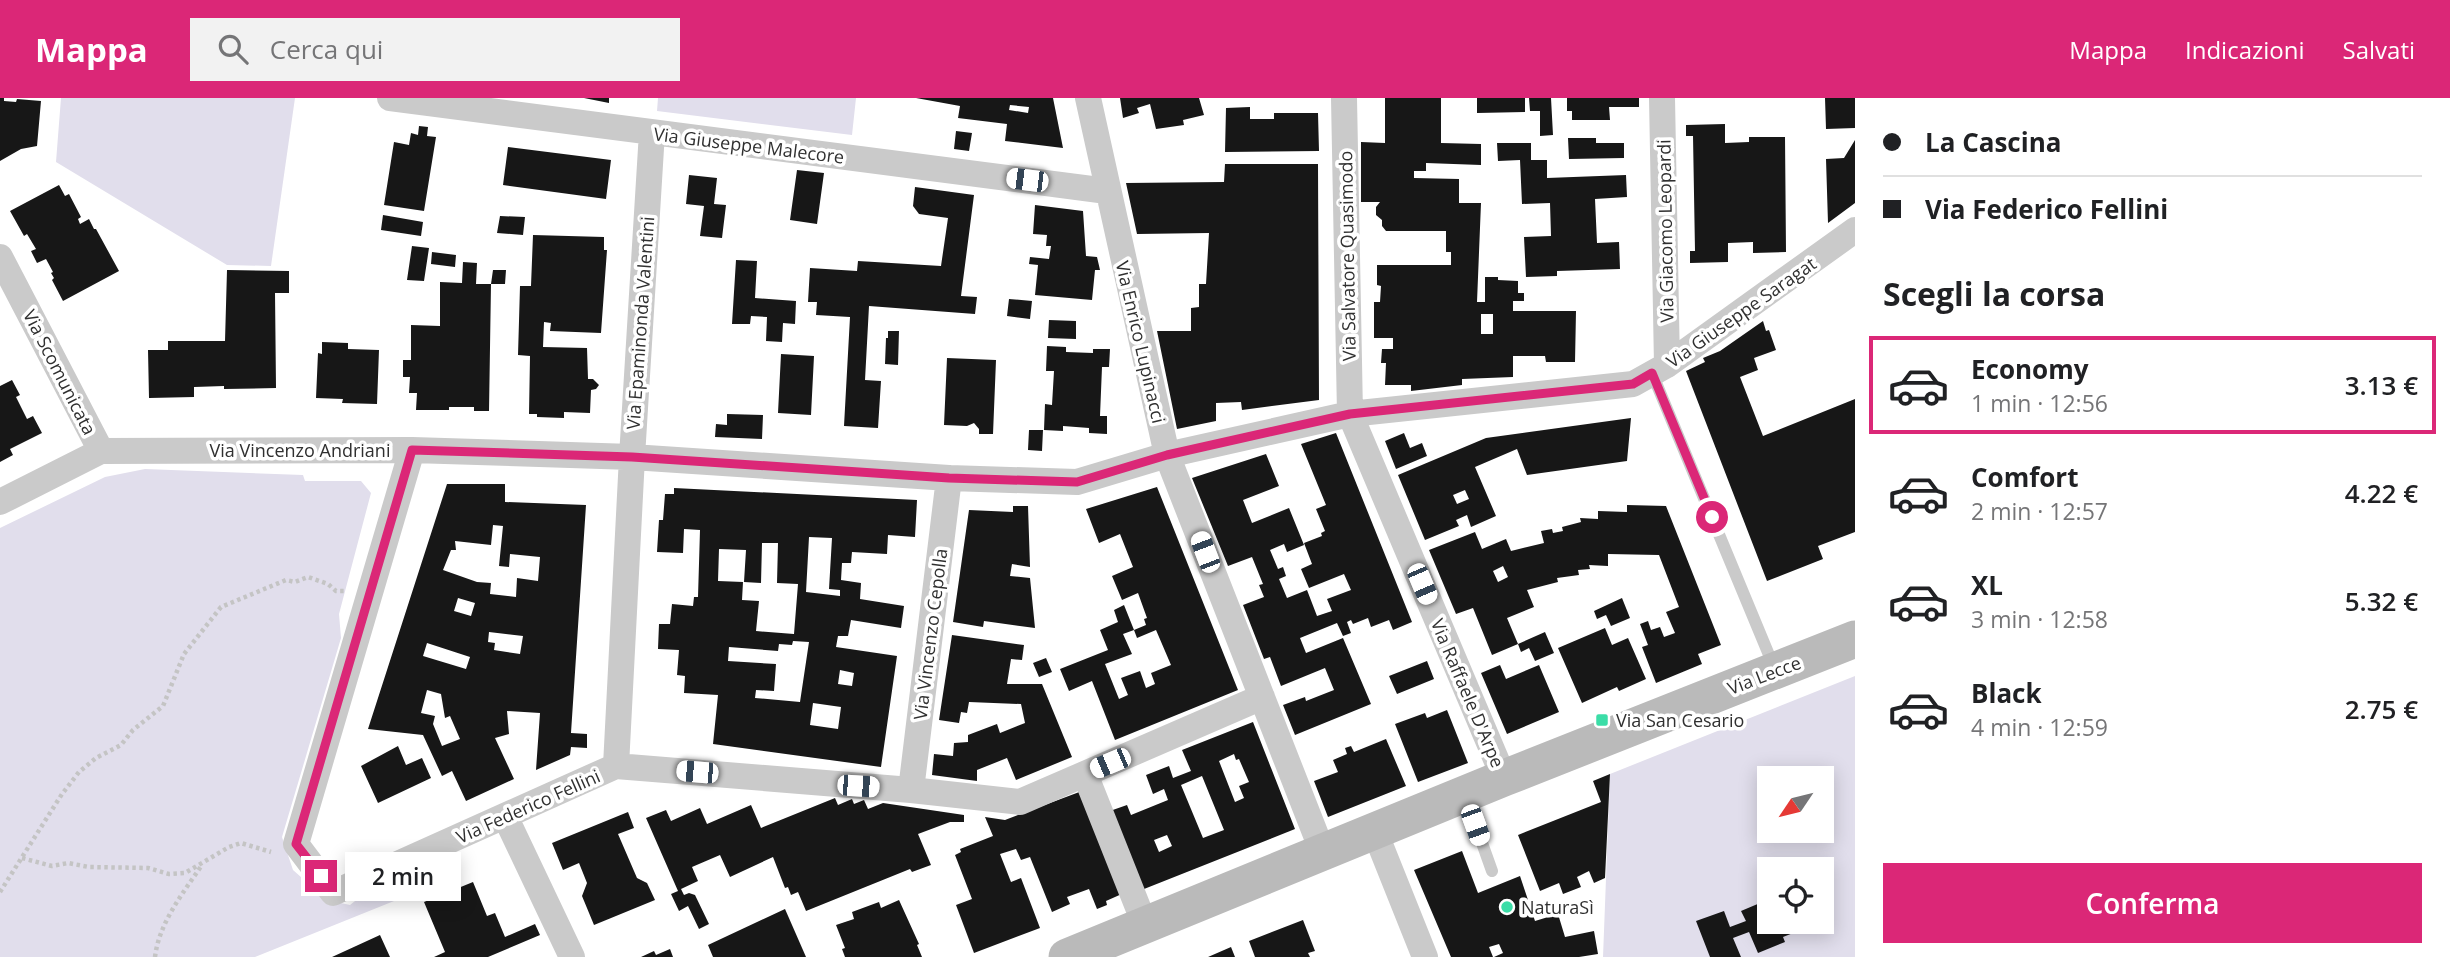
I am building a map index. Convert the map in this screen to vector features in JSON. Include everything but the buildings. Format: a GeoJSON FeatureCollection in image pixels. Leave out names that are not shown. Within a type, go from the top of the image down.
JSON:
{"type":"FeatureCollection","features":[{"type":"Feature","properties":{"kind":"main road","name":"Via Lecce"},"geometry":{"type":"LineString","coordinates":[[1504,778],[1855,639]]}},
{"type":"Feature","properties":{"kind":"main road"},"geometry":{"type":"LineString","coordinates":[[1067,957],[1504,778]]}},
{"type":"Feature","properties":{"kind":"street","name":"Via Giuseppe Malecore"},"geometry":{"type":"LineString","coordinates":[[390,98],[1107,191]]}},
{"type":"Feature","properties":{"kind":"street","name":"Via Enrico Lupinacci"},"geometry":{"type":"LineString","coordinates":[[1088,98],[1167,455],[1323,853]]}},
{"type":"Feature","properties":{"kind":"street","name":"Via Salvatore Quasimodo"},"geometry":{"type":"LineString","coordinates":[[1344,98],[1350,414]]}},
{"type":"Feature","properties":{"kind":"street","name":"Via Giacomo Leopardi"},"geometry":{"type":"LineString","coordinates":[[1660,369],[1662,98]]}},
{"type":"Feature","properties":{"kind":"street","name":"Via Epaminonda Valentini"},"geometry":{"type":"LineString","coordinates":[[616,766],[652,132]]}},
{"type":"Feature","properties":{"kind":"street","name":"Via Giuseppe Saragat"},"geometry":{"type":"LineString","coordinates":[[1167,455],[1350,414],[1633,384],[1660,369],[1855,230]]}},
{"type":"Feature","properties":{"kind":"street","name":"Via Scomunicata"},"geometry":{"type":"LineString","coordinates":[[0,257],[101,451]]}},
{"type":"Feature","properties":{"kind":"street","name":"Via Raffaele D'Arpe"},"geometry":{"type":"LineString","coordinates":[[1350,414],[1504,778]]}},
{"type":"Feature","properties":{"kind":"street","name":"Via Vincenzo Andriani"},"geometry":{"type":"LineString","coordinates":[[101,451],[412,450],[632,457],[949,478],[1077,482],[1167,455]]}},
{"type":"Feature","properties":{"kind":"street"},"geometry":{"type":"LineString","coordinates":[[296,844],[412,450]]}},
{"type":"Feature","properties":{"kind":"street"},"geometry":{"type":"LineString","coordinates":[[0,502],[101,451]]}},
{"type":"Feature","properties":{"kind":"street","name":"Via Vincenzo Cepolla"},"geometry":{"type":"LineString","coordinates":[[911,790],[949,478]]}},
{"type":"Feature","properties":{"kind":"street"},"geometry":{"type":"LineString","coordinates":[[616,766],[911,790],[1020,802],[1262,697]]}},
{"type":"Feature","properties":{"kind":"street","name":"Via Federico Fellini"},"geometry":{"type":"LineString","coordinates":[[296,844],[333,893],[616,766]]}},
{"type":"Feature","properties":{"kind":"street"},"geometry":{"type":"LineString","coordinates":[[1085,774],[1145,925]]}},
{"type":"Feature","properties":{"kind":"street"},"geometry":{"type":"LineString","coordinates":[[505,816],[572,957]]}},
{"type":"Feature","properties":{"kind":"street"},"geometry":{"type":"LineString","coordinates":[[1375,832],[1425,957]]}},
{"type":"Feature","properties":{"kind":"lane"},"geometry":{"type":"LineString","coordinates":[[1660,369],[1776,671]]}},
{"type":"Feature","properties":{"kind":"lane"},"geometry":{"type":"LineString","coordinates":[[1464,794],[1492,871]]}},
{"type":"Feature","properties":{"kind":"path"},"geometry":{"type":"LineString","coordinates":[[0,892],[62,794],[79,772],[96,758],[121,745],[133,730],[163,706],[184,654],[221,607],[286,580],[295,582],[309,577],[328,584],[335,592],[371,589]]}},
{"type":"Feature","properties":{"kind":"path"},"geometry":{"type":"LineString","coordinates":[[22,858],[52,866],[68,863],[89,867],[148,868],[169,874],[186,873],[219,852],[241,843],[277,854],[296,844]]}},
{"type":"Feature","properties":{"kind":"path"},"geometry":{"type":"LineString","coordinates":[[155,957],[157,942],[177,901],[202,864]]}},
{"type":"Feature","properties":{"kind":"shaded area"},"geometry":{"type":"Polygon","coordinates":[[[61,98],[295,98],[271,266],[227,265],[56,162],[61,98]]]}},
{"type":"Feature","properties":{"kind":"shaded area"},"geometry":{"type":"Polygon","coordinates":[[[658,98],[856,98],[852,135],[657,111],[658,98]]]}},
{"type":"Feature","properties":{"kind":"shaded area"},"geometry":{"type":"Polygon","coordinates":[[[145,469],[303,475],[305,481],[361,481],[371,493],[339,614],[341,638],[282,837],[293,870],[327,900],[350,905],[379,882],[389,885],[399,899],[255,957],[0,957],[0,528],[105,477],[145,469]]]}},
{"type":"Feature","properties":{"kind":"shaded area"},"geometry":{"type":"Polygon","coordinates":[[[1855,676],[1855,957],[1603,957],[1610,774],[1855,676]]]}},
{"type":"Feature","properties":{"kind":"place","name":"Via San Cesario"},"geometry":{"type":"Point","coordinates":[1602,720]}},
{"type":"Feature","properties":{"kind":"place","name":"NaturaSì"},"geometry":{"type":"Point","coordinates":[1507,907]}},
{"type":"Feature","properties":{"kind":"route"},"geometry":{"type":"LineString","coordinates":[[321,876],[296,844],[412,450],[632,457],[949,478],[1077,482],[1167,455],[1350,414],[1633,384],[1652,373],[1712,517]]}}]}
